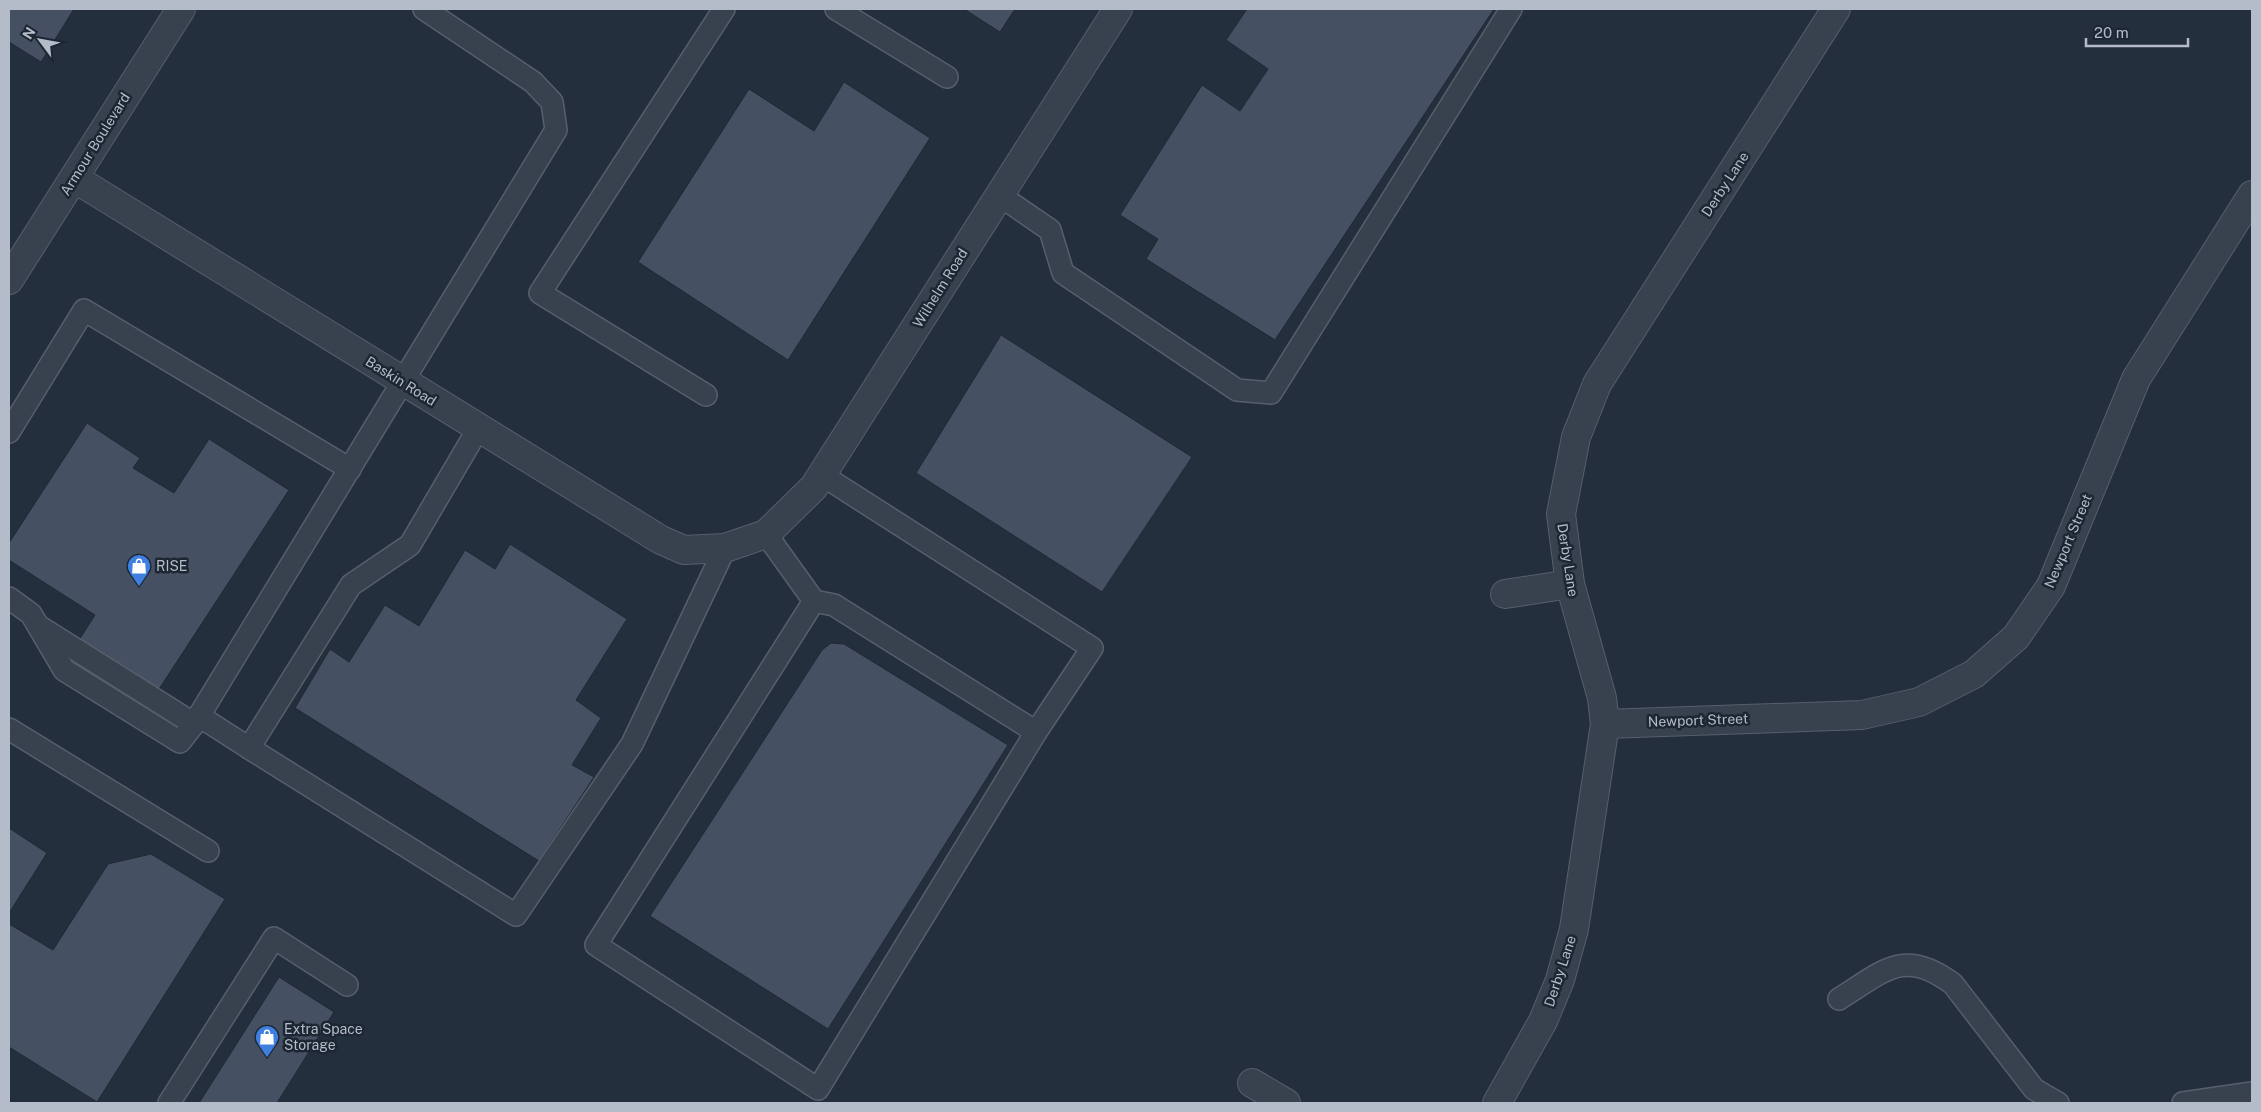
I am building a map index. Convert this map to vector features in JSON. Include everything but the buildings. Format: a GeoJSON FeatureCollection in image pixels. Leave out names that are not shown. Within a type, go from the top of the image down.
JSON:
{"type":"FeatureCollection","features":[{"type":"Feature","properties":{"kind":"street","name":"Armour Boulevard"},"geometry":{"type":"LineString","coordinates":[[9,280],[181,9]]}},
{"type":"Feature","properties":{"kind":"street","name":"Wilhelm Road"},"geometry":{"type":"LineString","coordinates":[[732,545],[766,534],[814,487],[1118,9]]}},
{"type":"Feature","properties":{"kind":"street","name":"Derby Lane"},"geometry":{"type":"LineString","coordinates":[[1497,1103],[1543,1021],[1560,980],[1574,929],[1605,724],[1602,698],[1570,584],[1561,514],[1576,437],[1597,384],[1836,9]]}},
{"type":"Feature","properties":{"kind":"street","name":"Baskin Road"},"geometry":{"type":"LineString","coordinates":[[74,178],[660,540],[684,550],[732,545]]}},
{"type":"Feature","properties":{"kind":"street","name":"Newport Street"},"geometry":{"type":"LineString","coordinates":[[1605,724],[1862,715],[1919,702],[1974,674],[2016,637],[2051,586],[2136,379],[2252,195]]}},
{"type":"Feature","properties":{"kind":"street"},"geometry":{"type":"LineString","coordinates":[[1505,594],[1570,584]]}},
{"type":"Feature","properties":{"kind":"street"},"geometry":{"type":"LineString","coordinates":[[1252,1083],[1286,1103]]}},
{"type":"Feature","properties":{"kind":"lane"},"geometry":{"type":"LineString","coordinates":[[9,598],[31,614],[64,670],[180,742],[197,720],[556,130],[552,102],[533,82],[424,9]]}},
{"type":"Feature","properties":{"kind":"lane"},"geometry":{"type":"LineString","coordinates":[[706,395],[540,293],[724,9]]}},
{"type":"Feature","properties":{"kind":"lane"},"geometry":{"type":"LineString","coordinates":[[836,9],[947,77]]}},
{"type":"Feature","properties":{"kind":"lane"},"geometry":{"type":"LineString","coordinates":[[999,196],[1050,230],[1063,273],[1238,390],[1270,393],[1511,9]]}},
{"type":"Feature","properties":{"kind":"lane"},"geometry":{"type":"LineString","coordinates":[[9,432],[84,310],[350,469]]}},
{"type":"Feature","properties":{"kind":"lane"},"geometry":{"type":"LineString","coordinates":[[249,748],[352,586],[410,545],[478,429]]}},
{"type":"Feature","properties":{"kind":"lane"},"geometry":{"type":"LineString","coordinates":[[814,601],[596,945],[818,1089],[1036,732],[1092,648],[822,475]]}},
{"type":"Feature","properties":{"kind":"lane"},"geometry":{"type":"LineString","coordinates":[[766,534],[814,601],[834,605],[1036,732]]}},
{"type":"Feature","properties":{"kind":"lane"},"geometry":{"type":"LineString","coordinates":[[197,720],[249,748],[516,915],[632,744],[732,545]]}},
{"type":"Feature","properties":{"kind":"lane"},"geometry":{"type":"LineString","coordinates":[[9,729],[208,851]]}},
{"type":"Feature","properties":{"kind":"lane"},"geometry":{"type":"LineString","coordinates":[[169,1103],[274,938],[347,985]]}},
{"type":"Feature","properties":{"kind":"lane"},"geometry":{"type":"LineString","coordinates":[[1839,999],[1888,968],[1904,964],[1919,965],[1937,972],[1953,984],[2034,1090],[2058,1103]]}},
{"type":"Feature","properties":{"kind":"lane"},"geometry":{"type":"LineString","coordinates":[[2183,1103],[2252,1094]]}},
{"type":"Feature","properties":{"kind":"place","name":"RISE"},"geometry":{"type":"Point","coordinates":[139,587]}},
{"type":"Feature","properties":{"kind":"place","name":"Extra Space Storage"},"geometry":{"type":"Point","coordinates":[267,1058]}}]}
